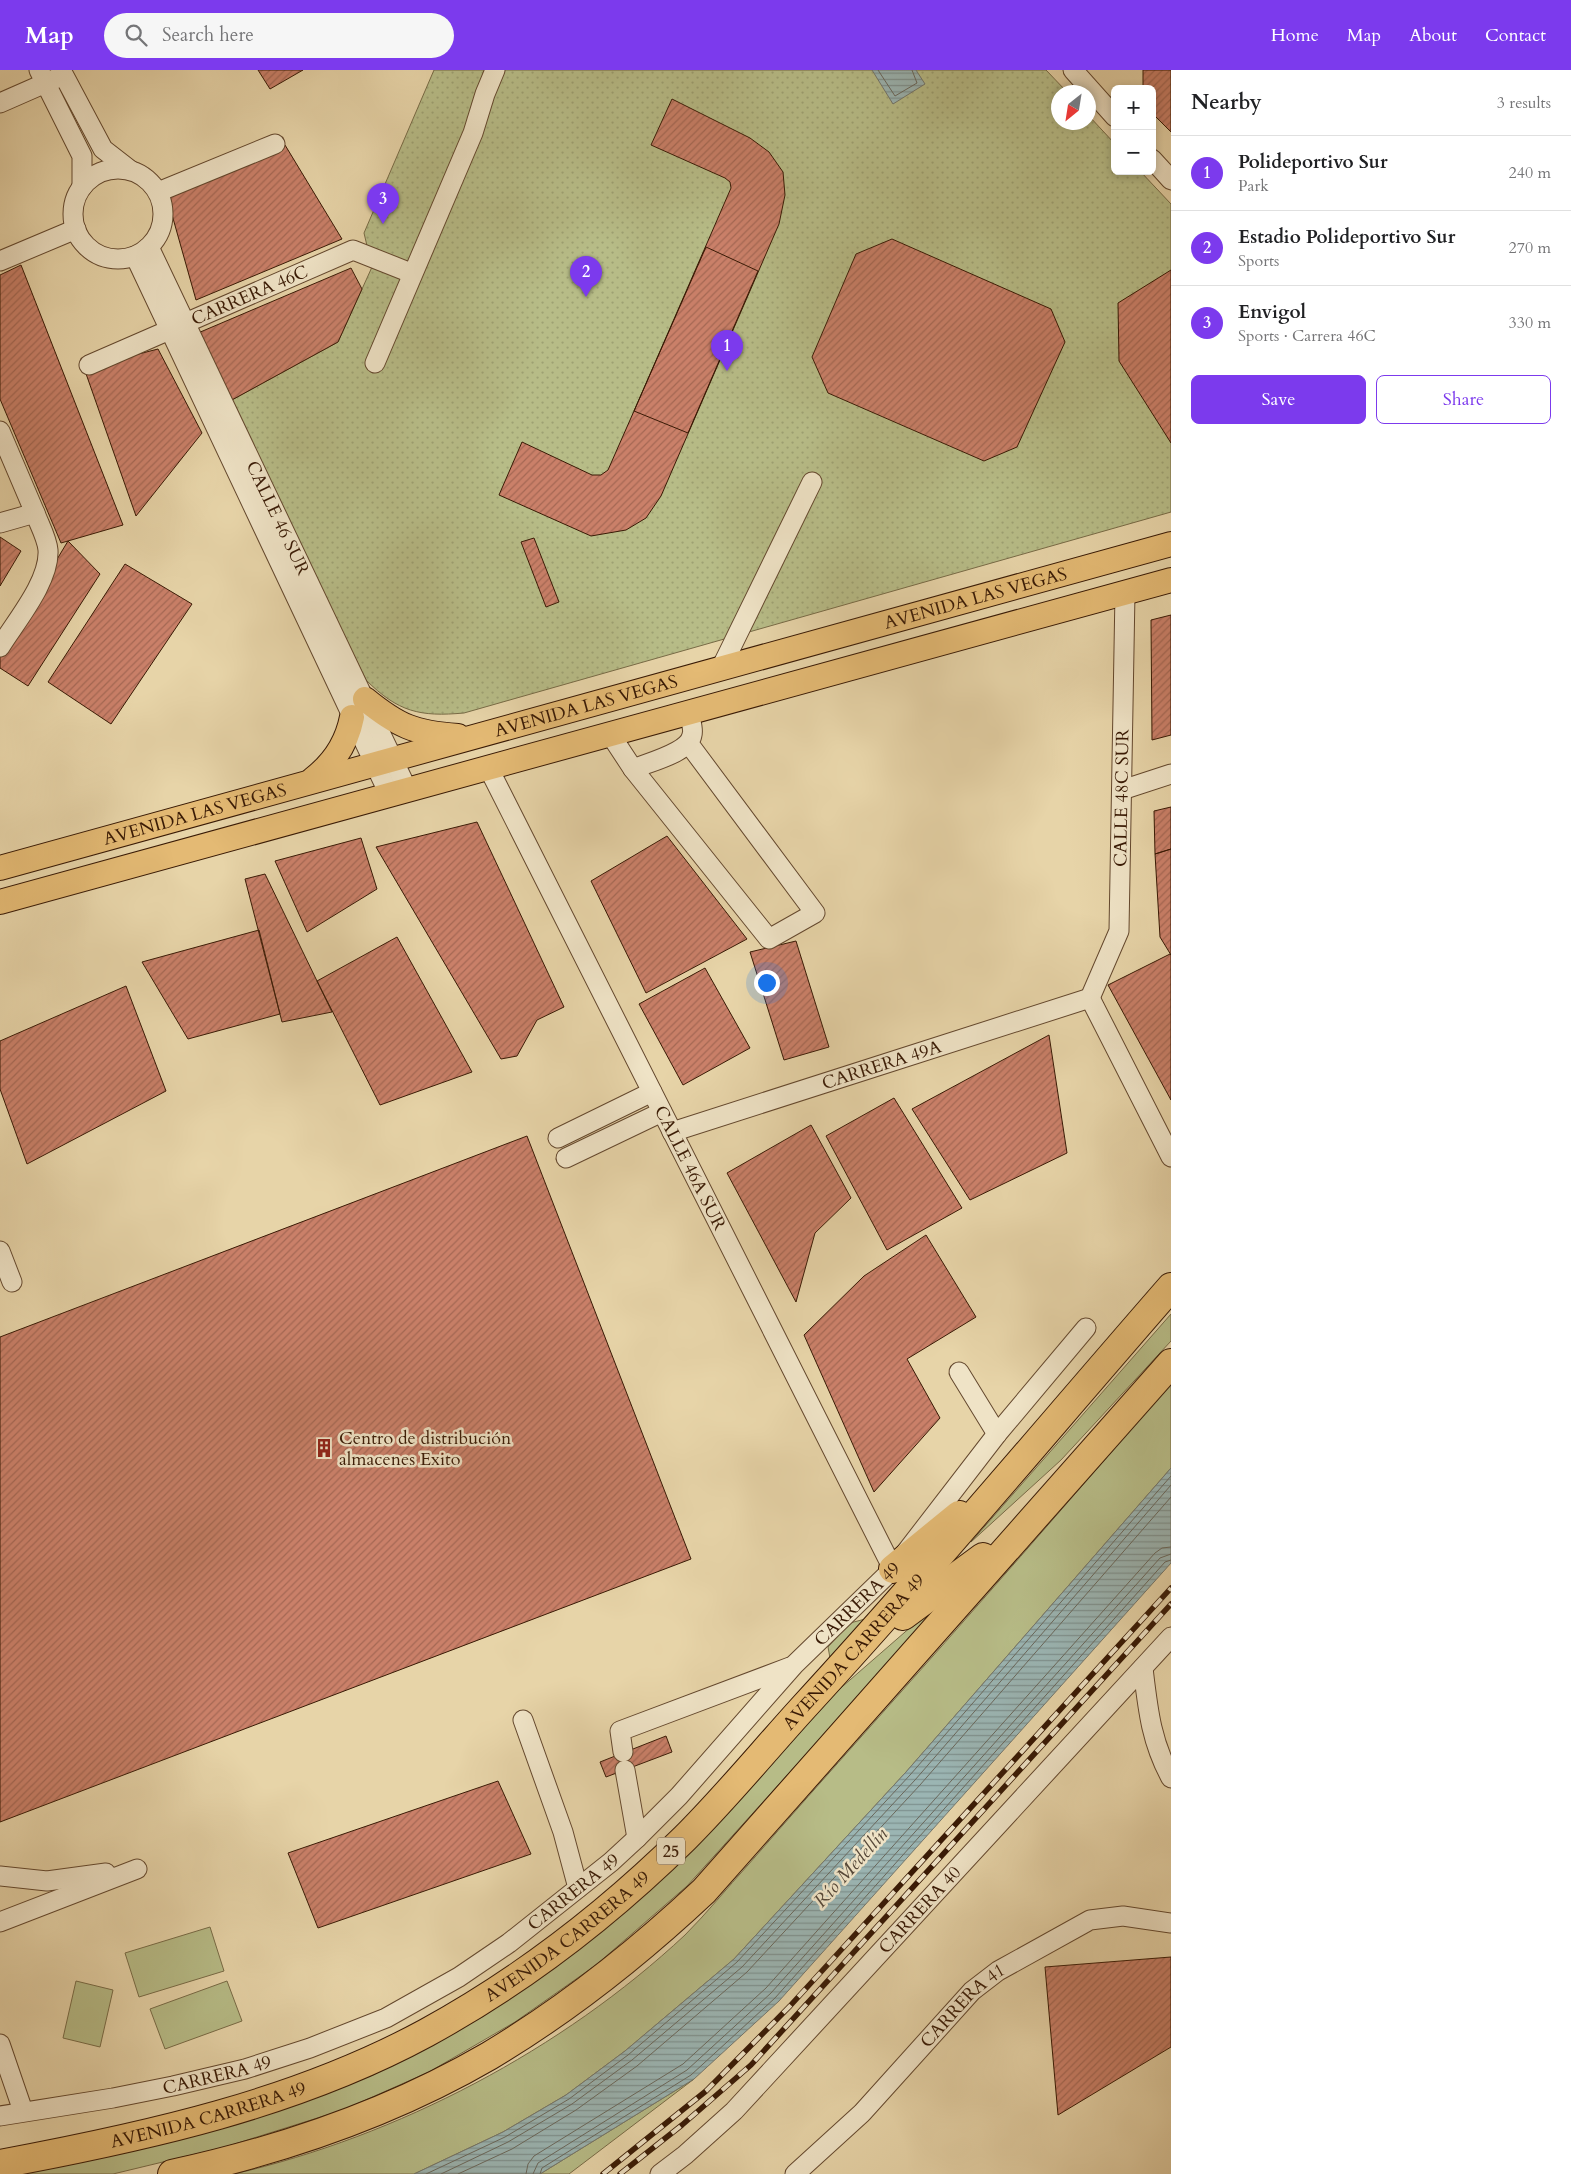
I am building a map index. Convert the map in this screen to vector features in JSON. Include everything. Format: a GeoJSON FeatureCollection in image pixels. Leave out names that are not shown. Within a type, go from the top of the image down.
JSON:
{"type":"FeatureCollection","features":[{"type":"Feature","properties":{"kind":"highway","name":"AVENIDA CARRERA 49"},"geometry":{"type":"LineString","coordinates":[[0,2164],[225,2114],[357,2066],[415,2039],[490,1996],[552,1955],[687,1836],[944,1552],[1006,1476],[1171,1287]]}},
{"type":"Feature","properties":{"kind":"highway"},"geometry":{"type":"LineString","coordinates":[[172,2174],[230,2162],[296,2142],[365,2116],[422,2090],[489,2056],[588,1988],[672,1922],[704,1891],[1171,1362]]}},
{"type":"Feature","properties":{"kind":"highway"},"geometry":{"type":"LineString","coordinates":[[893,1569],[1006,1476]]}},
{"type":"Feature","properties":{"kind":"highway"},"geometry":{"type":"LineString","coordinates":[[858,1648],[1025,1526]]}},
{"type":"Feature","properties":{"kind":"main road","name":"AVENIDA LAS VEGAS"},"geometry":{"type":"LineString","coordinates":[[0,868],[1171,544]]}},
{"type":"Feature","properties":{"kind":"main road","name":"AVENIDA LAS VEGAS"},"geometry":{"type":"LineString","coordinates":[[0,902],[1171,580]]}},
{"type":"Feature","properties":{"kind":"main road"},"geometry":{"type":"LineString","coordinates":[[309,782],[334,760],[347,736],[358,708],[404,726],[438,735],[472,737]]}},
{"type":"Feature","properties":{"kind":"street"},"geometry":{"type":"LineString","coordinates":[[375,363],[411,273],[473,134],[485,94],[495,70]]}},
{"type":"Feature","properties":{"kind":"street"},"geometry":{"type":"LineString","coordinates":[[1073,70],[1111,113]]}},
{"type":"Feature","properties":{"kind":"street"},"geometry":{"type":"LineString","coordinates":[[0,103],[42,76],[66,72],[103,148],[130,170],[142,175],[158,192],[163,210],[162,228],[142,252],[117,258],[100,255],[82,240],[76,229],[74,207],[82,186],[82,156],[42,76]]}},
{"type":"Feature","properties":{"kind":"street"},"geometry":{"type":"LineString","coordinates":[[158,192],[275,144]]}},
{"type":"Feature","properties":{"kind":"street"},"geometry":{"type":"LineString","coordinates":[[1156,163],[1171,180]]}},
{"type":"Feature","properties":{"kind":"street"},"geometry":{"type":"LineString","coordinates":[[82,186],[104,171],[130,170]]}},
{"type":"Feature","properties":{"kind":"street"},"geometry":{"type":"LineString","coordinates":[[0,260],[76,229]]}},
{"type":"Feature","properties":{"kind":"street","name":"CARRERA 46C"},"geometry":{"type":"LineString","coordinates":[[89,365],[353,250],[411,273]]}},
{"type":"Feature","properties":{"kind":"street","name":"CALLE 46 SUR"},"geometry":{"type":"LineString","coordinates":[[142,252],[398,792]]}},
{"type":"Feature","properties":{"kind":"street"},"geometry":{"type":"LineString","coordinates":[[0,431],[48,547],[48,562],[42,579],[0,647]]}},
{"type":"Feature","properties":{"kind":"street"},"geometry":{"type":"LineString","coordinates":[[721,668],[812,482]]}},
{"type":"Feature","properties":{"kind":"street"},"geometry":{"type":"LineString","coordinates":[[0,523],[35,513]]}},
{"type":"Feature","properties":{"kind":"street","name":"CALLE 48C SUR"},"geometry":{"type":"LineString","coordinates":[[1090,998],[1119,930],[1125,593]]}},
{"type":"Feature","properties":{"kind":"street"},"geometry":{"type":"LineString","coordinates":[[633,768],[678,751],[689,744],[693,734],[688,712]]}},
{"type":"Feature","properties":{"kind":"street"},"geometry":{"type":"LineString","coordinates":[[610,734],[633,768],[769,939],[815,913],[689,744]]}},
{"type":"Feature","properties":{"kind":"street","name":"CALLE 46A SUR"},"geometry":{"type":"LineString","coordinates":[[488,767],[893,1569]]}},
{"type":"Feature","properties":{"kind":"street"},"geometry":{"type":"LineString","coordinates":[[1122,790],[1171,774]]}},
{"type":"Feature","properties":{"kind":"street"},"geometry":{"type":"LineString","coordinates":[[1090,998],[1171,1157]]}},
{"type":"Feature","properties":{"kind":"street","name":"CARRERA 49A"},"geometry":{"type":"LineString","coordinates":[[672,1132],[1090,998]]}},
{"type":"Feature","properties":{"kind":"street"},"geometry":{"type":"LineString","coordinates":[[558,1138],[652,1092]]}},
{"type":"Feature","properties":{"kind":"street"},"geometry":{"type":"LineString","coordinates":[[566,1158],[662,1112]]}},
{"type":"Feature","properties":{"kind":"street"},"geometry":{"type":"LineString","coordinates":[[0,1251],[12,1282]]}},
{"type":"Feature","properties":{"kind":"street","name":"CARRERA 49"},"geometry":{"type":"LineString","coordinates":[[0,2116],[114,2098],[245,2069],[310,2048],[386,2018],[459,1977],[509,1942],[578,1888],[637,1838],[679,1796],[794,1666],[893,1569],[997,1434],[1086,1328]]}},
{"type":"Feature","properties":{"kind":"street"},"geometry":{"type":"LineString","coordinates":[[959,1372],[997,1434]]}},
{"type":"Feature","properties":{"kind":"street","name":"CARRERA 40"},"geometry":{"type":"LineString","coordinates":[[660,2174],[685,2155],[734,2111],[1171,1637]]}},
{"type":"Feature","properties":{"kind":"street"},"geometry":{"type":"LineString","coordinates":[[637,1838],[620,1731],[794,1666]]}},
{"type":"Feature","properties":{"kind":"street"},"geometry":{"type":"LineString","coordinates":[[1143,1668],[1152,1728],[1158,1753],[1171,1778]]}},
{"type":"Feature","properties":{"kind":"street"},"geometry":{"type":"LineString","coordinates":[[523,1720],[563,1832],[578,1888]]}},
{"type":"Feature","properties":{"kind":"street"},"geometry":{"type":"LineString","coordinates":[[0,1876],[47,1881],[137,1869],[0,1922]]}},
{"type":"Feature","properties":{"kind":"street","name":"CARRERA 41"},"geometry":{"type":"LineString","coordinates":[[795,2174],[862,2113],[972,1991],[998,1971],[1090,1920],[1123,1916],[1171,1923]]}},
{"type":"Feature","properties":{"kind":"street"},"geometry":{"type":"LineString","coordinates":[[0,2044],[23,2111]]}},
{"type":"Feature","properties":{"kind":"green space"},"geometry":{"type":"Polygon","coordinates":[[[434,70],[1046,70],[1060,85],[1051,85],[1051,130],[1096,130],[1096,124],[1111,140],[1111,175],[1144,175],[1171,204],[1171,512],[464,713],[422,713],[399,706],[366,680],[230,401],[338,342],[372,267],[364,233],[434,70]]]}},
{"type":"Feature","properties":{"kind":"green space"},"geometry":{"type":"Polygon","coordinates":[[[1171,1314],[1171,1341],[1061,1460],[971,1542],[1171,1314]]]}},
{"type":"Feature","properties":{"kind":"green space"},"geometry":{"type":"Polygon","coordinates":[[[1171,1383],[1171,1468],[906,1772],[734,1959],[625,2051],[566,2095],[503,2132],[414,2174],[234,2174],[295,2158],[356,2137],[416,2112],[475,2083],[531,2051],[586,2016],[637,1977],[685,1935],[709,1909],[1171,1383]]]}},
{"type":"Feature","properties":{"kind":"green space"},"geometry":{"type":"Polygon","coordinates":[[[959,1585],[687,1886],[596,1965],[515,2022],[429,2072],[343,2110],[225,2147],[113,2174],[11,2174],[275,2110],[373,2075],[482,2017],[586,1944],[690,1850],[835,1693],[959,1585]]]}},
{"type":"Feature","properties":{"kind":"green space"},"geometry":{"type":"Polygon","coordinates":[[[869,1618],[830,1658],[828,1647],[850,1623],[869,1618]]]}},
{"type":"Feature","properties":{"kind":"green space"},"geometry":{"type":"Polygon","coordinates":[[[210,1927],[224,1971],[139,1997],[125,1953],[210,1927]]]}},
{"type":"Feature","properties":{"kind":"green space"},"geometry":{"type":"Polygon","coordinates":[[[76,1981],[113,1990],[100,2047],[63,2038],[76,1981]]]}},
{"type":"Feature","properties":{"kind":"green space"},"geometry":{"type":"Polygon","coordinates":[[[227,1981],[242,2021],[165,2049],[150,2009],[227,1981]]]}},
{"type":"Feature","properties":{"kind":"green space"},"geometry":{"type":"Polygon","coordinates":[[[694,2079],[569,2174],[540,2174],[694,2079]]]}},
{"type":"Feature","properties":{"kind":"water"},"geometry":{"type":"Polygon","coordinates":[[[872,70],[916,70],[925,84],[893,104],[872,70]]]}},
{"type":"Feature","properties":{"kind":"water","name":"Río Medellín"},"geometry":{"type":"Polygon","coordinates":[[[1171,1468],[1171,1563],[779,2001],[694,2079],[540,2174],[414,2174],[503,2132],[566,2095],[625,2051],[734,1959],[906,1772],[1171,1468]]]}},
{"type":"Feature","properties":{"kind":"building"},"geometry":{"type":"Polygon","coordinates":[[[258,70],[303,70],[270,89],[258,70]]]}},
{"type":"Feature","properties":{"kind":"building"},"geometry":{"type":"Polygon","coordinates":[[[1143,70],[1171,70],[1171,132],[1156,117],[1156,85],[1143,85],[1143,70]]]}},
{"type":"Feature","properties":{"kind":"building"},"geometry":{"type":"Polygon","coordinates":[[[672,99],[750,138],[769,152],[783,172],[785,195],[779,224],[661,496],[646,518],[626,530],[591,536],[499,495],[522,442],[592,475],[601,475],[608,470],[634,411],[731,188],[730,182],[725,178],[651,145],[672,99]]]}},
{"type":"Feature","properties":{"kind":"building"},"geometry":{"type":"Polygon","coordinates":[[[285,145],[342,239],[196,300],[167,197],[285,145]]]}},
{"type":"Feature","properties":{"kind":"building"},"geometry":{"type":"Polygon","coordinates":[[[892,239],[1051,309],[1065,342],[1017,447],[984,461],[828,393],[812,357],[856,254],[892,239]]]}},
{"type":"Feature","properties":{"kind":"building"},"geometry":{"type":"Polygon","coordinates":[[[706,247],[758,271],[688,433],[634,411],[706,247]]]}},
{"type":"Feature","properties":{"kind":"building"},"geometry":{"type":"Polygon","coordinates":[[[21,265],[123,525],[61,543],[0,399],[0,275],[21,265]]]}},
{"type":"Feature","properties":{"kind":"building"},"geometry":{"type":"Polygon","coordinates":[[[351,268],[362,289],[338,342],[230,401],[198,333],[351,268]]]}},
{"type":"Feature","properties":{"kind":"building"},"geometry":{"type":"Polygon","coordinates":[[[1171,270],[1171,443],[1119,361],[1118,303],[1171,270]]]}},
{"type":"Feature","properties":{"kind":"building"},"geometry":{"type":"Polygon","coordinates":[[[158,349],[202,433],[136,516],[84,368],[158,349]]]}},
{"type":"Feature","properties":{"kind":"building"},"geometry":{"type":"Polygon","coordinates":[[[0,537],[21,551],[0,586],[0,537]]]}},
{"type":"Feature","properties":{"kind":"building"},"geometry":{"type":"Polygon","coordinates":[[[534,538],[559,602],[546,607],[521,542],[534,538]]]}},
{"type":"Feature","properties":{"kind":"building"},"geometry":{"type":"Polygon","coordinates":[[[68,541],[100,574],[28,686],[0,668],[0,654],[68,541]]]}},
{"type":"Feature","properties":{"kind":"building"},"geometry":{"type":"Polygon","coordinates":[[[125,564],[192,604],[111,724],[48,682],[125,564]]]}},
{"type":"Feature","properties":{"kind":"building"},"geometry":{"type":"Polygon","coordinates":[[[1171,615],[1171,735],[1152,740],[1151,620],[1171,615]]]}},
{"type":"Feature","properties":{"kind":"building"},"geometry":{"type":"Polygon","coordinates":[[[1171,807],[1171,849],[1155,854],[1154,811],[1171,807]]]}},
{"type":"Feature","properties":{"kind":"building"},"geometry":{"type":"Polygon","coordinates":[[[477,822],[564,1007],[537,1020],[517,1056],[501,1059],[376,847],[477,822]]]}},
{"type":"Feature","properties":{"kind":"building"},"geometry":{"type":"Polygon","coordinates":[[[667,836],[747,939],[646,993],[591,881],[667,836]]]}},
{"type":"Feature","properties":{"kind":"building"},"geometry":{"type":"Polygon","coordinates":[[[361,838],[377,889],[307,932],[275,861],[361,838]]]}},
{"type":"Feature","properties":{"kind":"building"},"geometry":{"type":"Polygon","coordinates":[[[1171,849],[1171,955],[1160,937],[1155,854],[1171,849]]]}},
{"type":"Feature","properties":{"kind":"building"},"geometry":{"type":"Polygon","coordinates":[[[265,874],[332,1012],[282,1022],[245,879],[265,874]]]}},
{"type":"Feature","properties":{"kind":"building"},"geometry":{"type":"Polygon","coordinates":[[[259,930],[280,1014],[188,1039],[142,962],[259,930]]]}},
{"type":"Feature","properties":{"kind":"building"},"geometry":{"type":"Polygon","coordinates":[[[397,937],[472,1072],[380,1105],[317,981],[397,937]]]}},
{"type":"Feature","properties":{"kind":"building"},"geometry":{"type":"Polygon","coordinates":[[[796,941],[829,1047],[784,1060],[750,952],[796,941]]]}},
{"type":"Feature","properties":{"kind":"building"},"geometry":{"type":"Polygon","coordinates":[[[1171,955],[1171,1100],[1108,985],[1171,955]]]}},
{"type":"Feature","properties":{"kind":"building"},"geometry":{"type":"Polygon","coordinates":[[[705,968],[750,1048],[683,1085],[639,1004],[705,968]]]}},
{"type":"Feature","properties":{"kind":"building"},"geometry":{"type":"Polygon","coordinates":[[[126,986],[166,1091],[27,1164],[0,1089],[0,1041],[126,986]]]}},
{"type":"Feature","properties":{"kind":"building"},"geometry":{"type":"Polygon","coordinates":[[[1049,1035],[1067,1153],[970,1200],[912,1109],[1049,1035]]]}},
{"type":"Feature","properties":{"kind":"building"},"geometry":{"type":"Polygon","coordinates":[[[894,1098],[962,1208],[887,1250],[826,1136],[894,1098]]]}},
{"type":"Feature","properties":{"kind":"building"},"geometry":{"type":"Polygon","coordinates":[[[811,1125],[851,1198],[815,1233],[796,1302],[727,1173],[811,1125]]]}},
{"type":"Feature","properties":{"kind":"building","name":"Centro de distribución almacenes Exito"},"geometry":{"type":"Polygon","coordinates":[[[527,1136],[691,1559],[0,1822],[0,1337],[527,1136]]]}},
{"type":"Feature","properties":{"kind":"building"},"geometry":{"type":"Polygon","coordinates":[[[926,1235],[976,1317],[907,1359],[940,1418],[874,1492],[804,1335],[864,1276],[926,1235]]]}},
{"type":"Feature","properties":{"kind":"building"},"geometry":{"type":"Polygon","coordinates":[[[666,1736],[672,1752],[606,1777],[600,1762],[666,1736]]]}},
{"type":"Feature","properties":{"kind":"building"},"geometry":{"type":"Polygon","coordinates":[[[498,1781],[531,1854],[318,1928],[288,1853],[498,1781]]]}},
{"type":"Feature","properties":{"kind":"building"},"geometry":{"type":"Polygon","coordinates":[[[1171,1957],[1171,2047],[1058,2115],[1045,1967],[1171,1957]]]}},
{"type":"Feature","properties":{"kind":"railway"},"geometry":{"type":"LineString","coordinates":[[603,2174],[706,2091],[790,2006],[1171,1588]]}},
{"type":"Feature","properties":{"kind":"railway"},"geometry":{"type":"LineString","coordinates":[[620,2174],[682,2125],[751,2065],[1171,1604]]}},
{"type":"Feature","properties":{"kind":"place","name":"Envigol"},"geometry":{"type":"Point","coordinates":[383,224]}},
{"type":"Feature","properties":{"kind":"place","name":"Estadio Polideportivo Sur"},"geometry":{"type":"Point","coordinates":[586,297]}},
{"type":"Feature","properties":{"kind":"place","name":"Polideportivo Sur"},"geometry":{"type":"Point","coordinates":[727,371]}},
{"type":"Feature","properties":{"kind":"place","name":"Centro de distribución almacenes Exito"},"geometry":{"type":"Point","coordinates":[324,1448]}}]}
